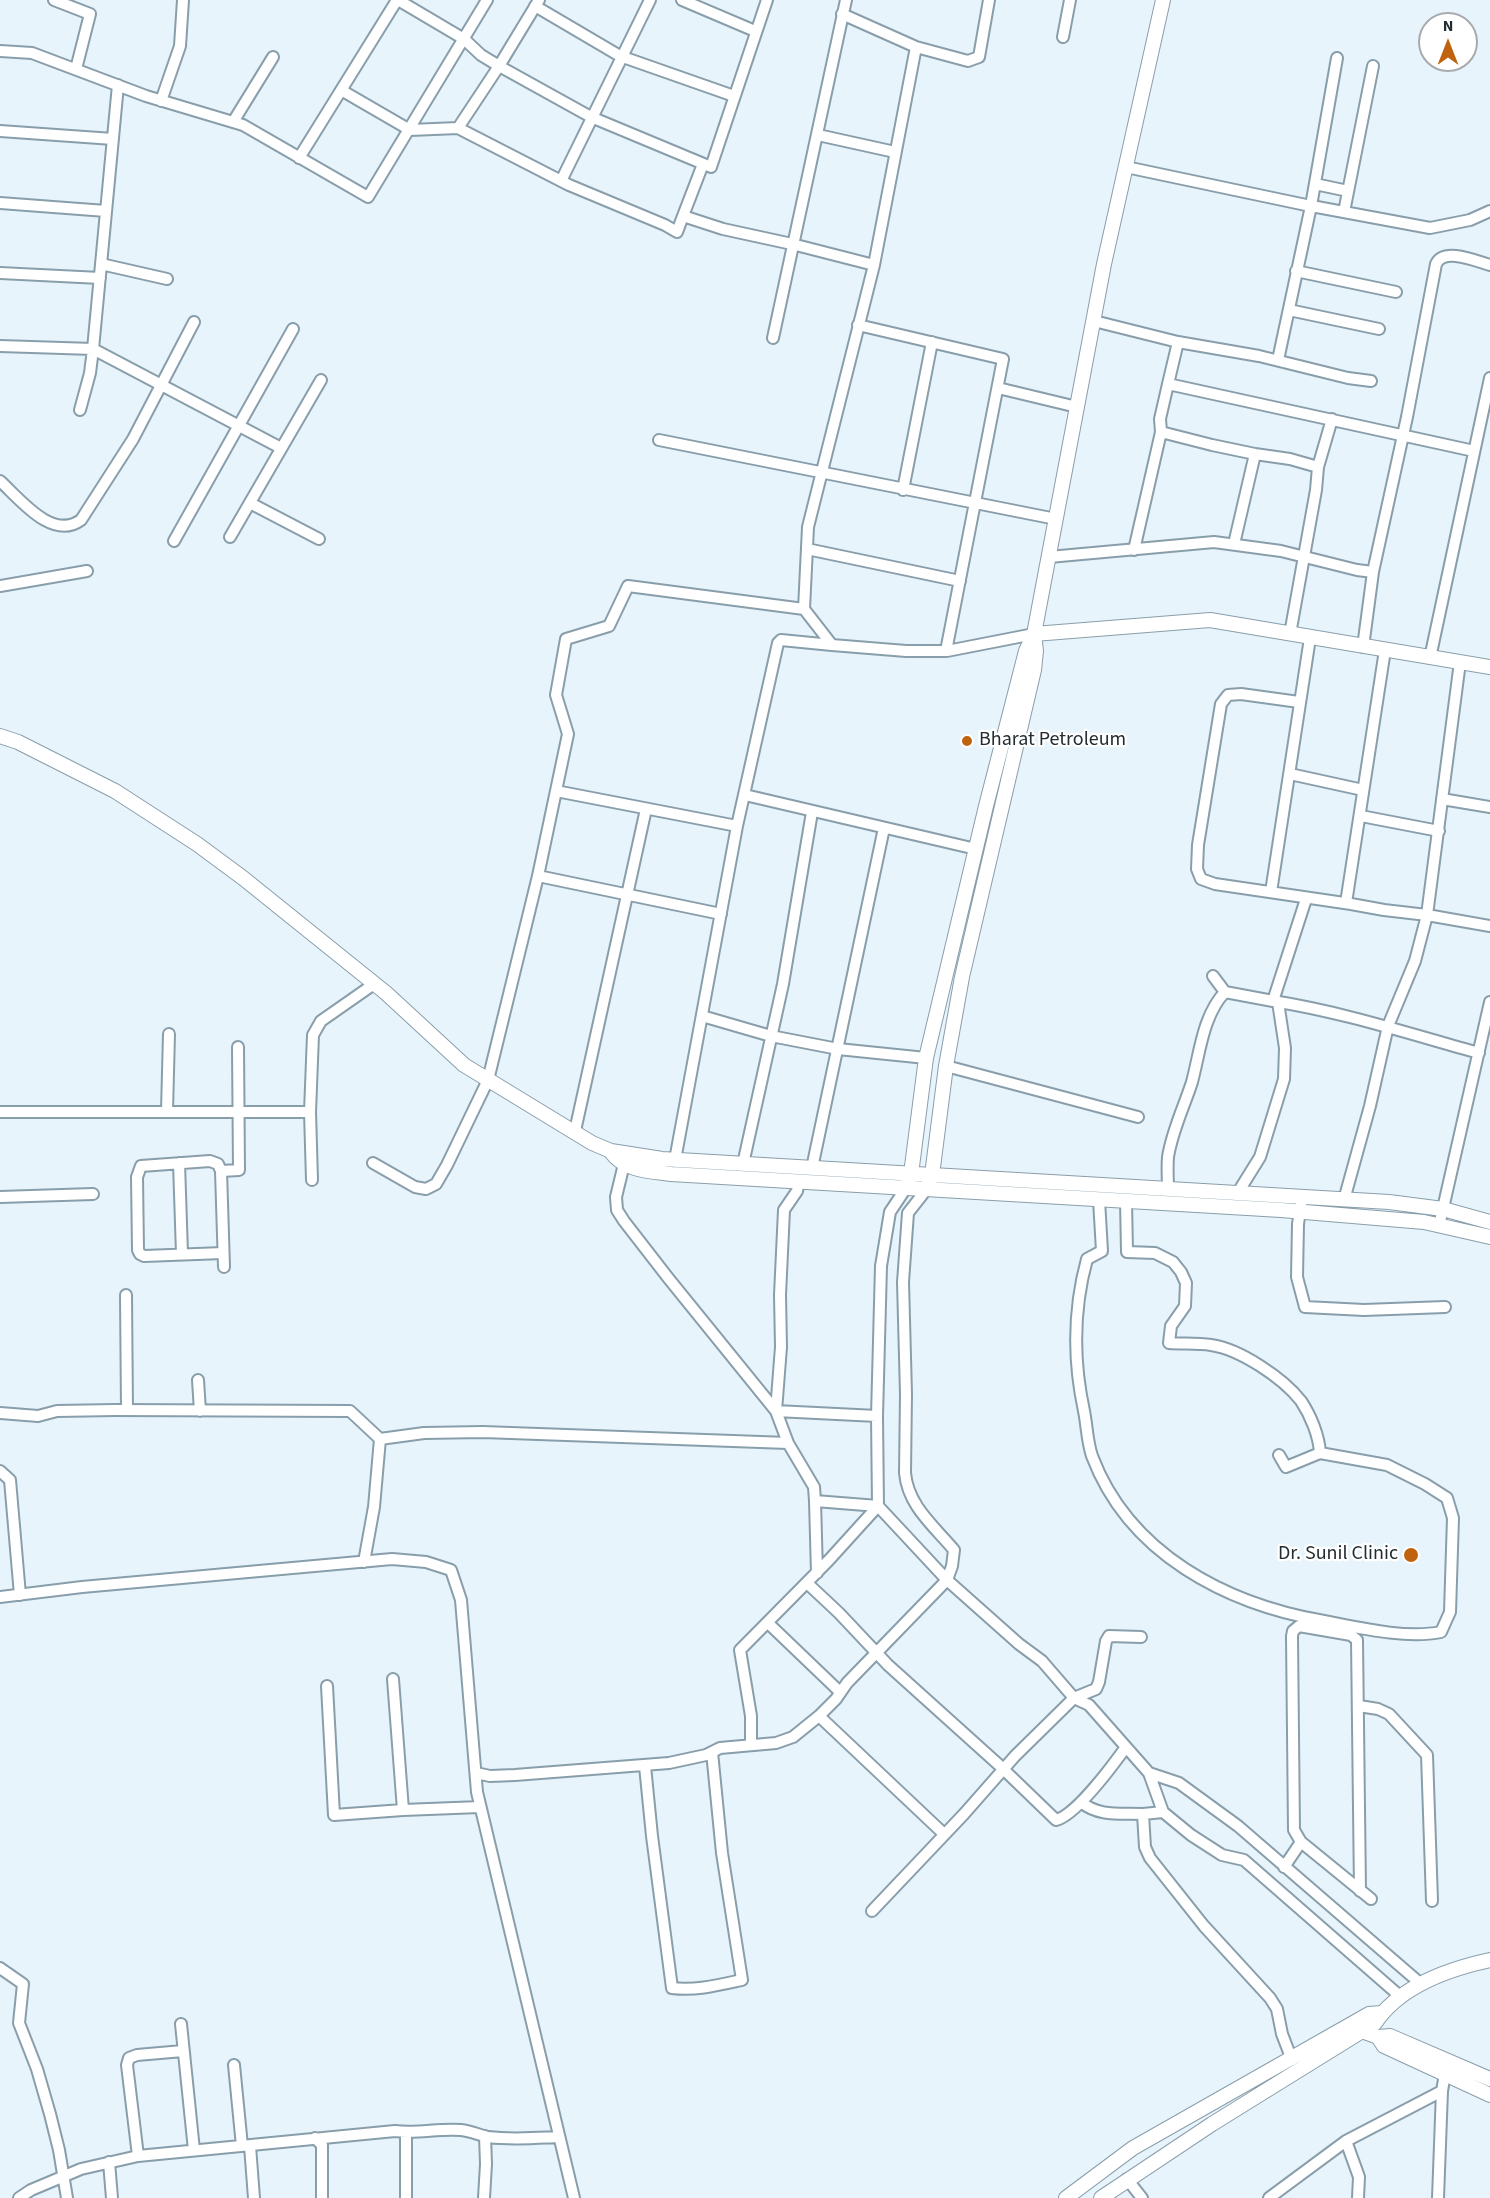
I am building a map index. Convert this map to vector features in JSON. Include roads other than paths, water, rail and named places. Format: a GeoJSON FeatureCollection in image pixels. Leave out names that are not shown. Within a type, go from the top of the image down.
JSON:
{"type":"FeatureCollection","features":[{"type":"Feature","properties":{"kind":"street"},"geometry":{"type":"LineString","coordinates":[[54,0],[90,14],[76,69]]}},
{"type":"Feature","properties":{"kind":"street"},"geometry":{"type":"LineString","coordinates":[[161,101],[180,46],[183,0]]}},
{"type":"Feature","properties":{"kind":"street"},"geometry":{"type":"LineString","coordinates":[[299,158],[397,0],[465,39],[481,55],[498,66],[591,117],[711,167],[766,0]]}},
{"type":"Feature","properties":{"kind":"street"},"geometry":{"type":"LineString","coordinates":[[0,51],[32,53],[161,101],[243,125],[368,197],[487,0]]}},
{"type":"Feature","properties":{"kind":"street"},"geometry":{"type":"LineString","coordinates":[[561,181],[620,56],[650,0]]}},
{"type":"Feature","properties":{"kind":"street"},"geometry":{"type":"LineString","coordinates":[[773,338],[846,0]]}},
{"type":"Feature","properties":{"kind":"street"},"geometry":{"type":"LineString","coordinates":[[842,14],[916,47],[968,61],[979,57],[989,0]]}},
{"type":"Feature","properties":{"kind":"street"},"geometry":{"type":"LineString","coordinates":[[1063,37],[1070,0]]}},
{"type":"Feature","properties":{"kind":"street"},"geometry":{"type":"LineString","coordinates":[[1163,0],[1094,321],[1034,634],[1026,651],[926,1058],[911,1174],[906,1188],[890,1212],[881,1266],[877,1416],[879,1506],[947,1580],[1019,1644],[1042,1661],[1074,1698],[1089,1705],[1149,1773],[1163,1812],[1191,1835],[1222,1855],[1244,1860],[1401,1997]]}},
{"type":"Feature","properties":{"kind":"street"},"geometry":{"type":"LineString","coordinates":[[686,1],[755,31]]}},
{"type":"Feature","properties":{"kind":"street"},"geometry":{"type":"LineString","coordinates":[[458,128],[537,3],[620,56],[734,96]]}},
{"type":"Feature","properties":{"kind":"street"},"geometry":{"type":"LineString","coordinates":[[832,645],[804,609],[808,527],[874,265],[916,47]]}},
{"type":"Feature","properties":{"kind":"street"},"geometry":{"type":"LineString","coordinates":[[233,122],[273,57]]}},
{"type":"Feature","properties":{"kind":"street"},"geometry":{"type":"LineString","coordinates":[[1278,360],[1311,206],[1337,58]]}},
{"type":"Feature","properties":{"kind":"street"},"geometry":{"type":"LineString","coordinates":[[1344,212],[1373,66]]}},
{"type":"Feature","properties":{"kind":"street"},"geometry":{"type":"LineString","coordinates":[[80,410],[89,379],[93,349],[118,86]]}},
{"type":"Feature","properties":{"kind":"street"},"geometry":{"type":"LineString","coordinates":[[341,90],[410,130],[458,128],[561,181],[677,232],[702,164]]}},
{"type":"Feature","properties":{"kind":"street"},"geometry":{"type":"LineString","coordinates":[[0,131],[113,139]]}},
{"type":"Feature","properties":{"kind":"street"},"geometry":{"type":"LineString","coordinates":[[818,135],[895,152]]}},
{"type":"Feature","properties":{"kind":"street"},"geometry":{"type":"LineString","coordinates":[[1126,167],[1311,206],[1430,228],[1470,220],[1490,211]]}},
{"type":"Feature","properties":{"kind":"street"},"geometry":{"type":"LineString","coordinates":[[1314,184],[1348,191]]}},
{"type":"Feature","properties":{"kind":"street"},"geometry":{"type":"LineString","coordinates":[[0,202],[106,211]]}},
{"type":"Feature","properties":{"kind":"street"},"geometry":{"type":"LineString","coordinates":[[683,216],[723,229],[874,265]]}},
{"type":"Feature","properties":{"kind":"street"},"geometry":{"type":"LineString","coordinates":[[1363,647],[1373,572],[1403,436],[1438,258],[1444,255],[1460,257],[1490,265]]}},
{"type":"Feature","properties":{"kind":"street"},"geometry":{"type":"LineString","coordinates":[[101,264],[167,279]]}},
{"type":"Feature","properties":{"kind":"street"},"geometry":{"type":"LineString","coordinates":[[1296,271],[1396,292]]}},
{"type":"Feature","properties":{"kind":"street"},"geometry":{"type":"LineString","coordinates":[[0,273],[99,278]]}},
{"type":"Feature","properties":{"kind":"street"},"geometry":{"type":"LineString","coordinates":[[1289,310],[1379,329]]}},
{"type":"Feature","properties":{"kind":"street"},"geometry":{"type":"LineString","coordinates":[[1094,321],[1178,342],[1278,360],[1348,378],[1371,381]]}},
{"type":"Feature","properties":{"kind":"street"},"geometry":{"type":"LineString","coordinates":[[0,481],[41,518],[52,524],[75,525],[81,520],[133,440],[194,322]]}},
{"type":"Feature","properties":{"kind":"street"},"geometry":{"type":"LineString","coordinates":[[858,325],[1003,359],[946,651]]}},
{"type":"Feature","properties":{"kind":"street"},"geometry":{"type":"LineString","coordinates":[[174,541],[293,329]]}},
{"type":"Feature","properties":{"kind":"street"},"geometry":{"type":"LineString","coordinates":[[903,490],[932,342]]}},
{"type":"Feature","properties":{"kind":"street"},"geometry":{"type":"LineString","coordinates":[[1134,550],[1161,432],[1160,419],[1178,342]]}},
{"type":"Feature","properties":{"kind":"street"},"geometry":{"type":"LineString","coordinates":[[0,346],[93,349],[161,387],[281,448]]}},
{"type":"Feature","properties":{"kind":"street"},"geometry":{"type":"LineString","coordinates":[[1430,658],[1490,378]]}},
{"type":"Feature","properties":{"kind":"street"},"geometry":{"type":"LineString","coordinates":[[230,537],[321,380]]}},
{"type":"Feature","properties":{"kind":"street"},"geometry":{"type":"LineString","coordinates":[[1168,384],[1474,451]]}},
{"type":"Feature","properties":{"kind":"street"},"geometry":{"type":"LineString","coordinates":[[998,388],[1077,407]]}},
{"type":"Feature","properties":{"kind":"street"},"geometry":{"type":"LineString","coordinates":[[1290,634],[1305,557],[1318,467],[1332,419]]}},
{"type":"Feature","properties":{"kind":"street"},"geometry":{"type":"LineString","coordinates":[[1161,432],[1318,467]]}},
{"type":"Feature","properties":{"kind":"street"},"geometry":{"type":"LineString","coordinates":[[659,440],[1056,519]]}},
{"type":"Feature","properties":{"kind":"street"},"geometry":{"type":"LineString","coordinates":[[1234,544],[1255,454]]}},
{"type":"Feature","properties":{"kind":"street"},"geometry":{"type":"LineString","coordinates":[[250,503],[319,540]]}},
{"type":"Feature","properties":{"kind":"street"},"geometry":{"type":"LineString","coordinates":[[1049,557],[1134,550],[1192,542],[1234,544],[1373,572]]}},
{"type":"Feature","properties":{"kind":"street"},"geometry":{"type":"LineString","coordinates":[[807,549],[960,581]]}},
{"type":"Feature","properties":{"kind":"street"},"geometry":{"type":"LineString","coordinates":[[0,586],[87,571]]}},
{"type":"Feature","properties":{"kind":"street"},"geometry":{"type":"LineString","coordinates":[[373,1163],[415,1187],[426,1189],[436,1184],[488,1080],[538,876],[568,734],[556,695],[566,639],[609,626],[628,586],[804,609]]}},
{"type":"Feature","properties":{"kind":"street"},"geometry":{"type":"LineString","coordinates":[[675,1160],[737,826],[778,643],[781,640],[906,651],[946,651],[1034,634],[1210,620],[1490,667]]}},
{"type":"Feature","properties":{"kind":"street"},"geometry":{"type":"LineString","coordinates":[[476,1773],[507,1775],[645,1766],[669,1763],[720,1748],[776,1743],[793,1737],[819,1716],[876,1652],[947,1580],[954,1550],[918,1510],[906,1486],[903,1282],[908,1213],[926,1190],[932,1175],[946,1066],[962,976],[1034,670],[1036,651],[1034,634]]}},
{"type":"Feature","properties":{"kind":"street"},"geometry":{"type":"LineString","coordinates":[[1271,892],[1310,638]]}},
{"type":"Feature","properties":{"kind":"street"},"geometry":{"type":"LineString","coordinates":[[1346,903],[1385,650]]}},
{"type":"Feature","properties":{"kind":"street"},"geometry":{"type":"LineString","coordinates":[[1344,1200],[1370,1106],[1388,1026],[1415,960],[1427,915],[1460,662]]}},
{"type":"Feature","properties":{"kind":"street"},"geometry":{"type":"LineString","coordinates":[[1299,702],[1241,694],[1228,695],[1221,704],[1198,845],[1197,869],[1201,879],[1215,884],[1306,899],[1346,903],[1490,926]]}},
{"type":"Feature","properties":{"kind":"street"},"geometry":{"type":"LineString","coordinates":[[0,735],[115,791],[156,817],[243,878],[374,984],[464,1065],[592,1143],[610,1151],[617,1160],[675,1160],[1237,1194],[1424,1222],[1490,1237]]}},
{"type":"Feature","properties":{"kind":"street"},"geometry":{"type":"LineString","coordinates":[[1290,774],[1363,790]]}},
{"type":"Feature","properties":{"kind":"street"},"geometry":{"type":"LineString","coordinates":[[556,791],[737,826]]}},
{"type":"Feature","properties":{"kind":"street"},"geometry":{"type":"LineString","coordinates":[[745,795],[990,852]]}},
{"type":"Feature","properties":{"kind":"street"},"geometry":{"type":"LineString","coordinates":[[1442,800],[1490,807]]}},
{"type":"Feature","properties":{"kind":"street"},"geometry":{"type":"LineString","coordinates":[[575,1131],[646,809]]}},
{"type":"Feature","properties":{"kind":"street"},"geometry":{"type":"LineString","coordinates":[[743,1164],[783,984],[812,812]]}},
{"type":"Feature","properties":{"kind":"street"},"geometry":{"type":"LineString","coordinates":[[1361,816],[1439,831]]}},
{"type":"Feature","properties":{"kind":"street"},"geometry":{"type":"LineString","coordinates":[[812,1168],[884,828]]}},
{"type":"Feature","properties":{"kind":"street"},"geometry":{"type":"LineString","coordinates":[[538,876],[721,914]]}},
{"type":"Feature","properties":{"kind":"street"},"geometry":{"type":"LineString","coordinates":[[1237,1194],[1260,1157],[1284,1079],[1285,1048],[1275,1001],[1306,899]]}},
{"type":"Feature","properties":{"kind":"street"},"geometry":{"type":"LineString","coordinates":[[1213,976],[1225,992],[1388,1026],[1409,1035],[1479,1053]]}},
{"type":"Feature","properties":{"kind":"street"},"geometry":{"type":"LineString","coordinates":[[312,1180],[310,1112],[314,1035],[321,1021],[374,984]]}},
{"type":"Feature","properties":{"kind":"street"},"geometry":{"type":"LineString","coordinates":[[1168,1190],[1168,1158],[1184,1101],[1191,1085],[1215,1002],[1225,992]]}},
{"type":"Feature","properties":{"kind":"street"},"geometry":{"type":"LineString","coordinates":[[1439,1226],[1490,1002]]}},
{"type":"Feature","properties":{"kind":"street"},"geometry":{"type":"LineString","coordinates":[[702,1016],[771,1036],[838,1049],[926,1058]]}},
{"type":"Feature","properties":{"kind":"street"},"geometry":{"type":"LineString","coordinates":[[167,1111],[169,1034]]}},
{"type":"Feature","properties":{"kind":"street"},"geometry":{"type":"LineString","coordinates":[[221,1171],[239,1170],[238,1047]]}},
{"type":"Feature","properties":{"kind":"street"},"geometry":{"type":"LineString","coordinates":[[946,1066],[1138,1117]]}},
{"type":"Feature","properties":{"kind":"street"},"geometry":{"type":"LineString","coordinates":[[0,1112],[310,1112]]}},
{"type":"Feature","properties":{"kind":"street"},"geometry":{"type":"LineString","coordinates":[[626,1159],[639,1170],[670,1174],[1100,1200],[1301,1205],[1344,1200],[1389,1202],[1443,1209],[1490,1222]]}},
{"type":"Feature","properties":{"kind":"street"},"geometry":{"type":"LineString","coordinates":[[626,1159],[616,1197],[617,1210],[776,1411],[788,1443],[814,1487],[817,1573]]}},
{"type":"Feature","properties":{"kind":"street"},"geometry":{"type":"LineString","coordinates":[[224,1253],[144,1256],[140,1254],[136,1177],[141,1166],[215,1162],[221,1171],[224,1253],[224,1267]]}},
{"type":"Feature","properties":{"kind":"street"},"geometry":{"type":"LineString","coordinates":[[179,1163],[182,1254]]}},
{"type":"Feature","properties":{"kind":"street"},"geometry":{"type":"LineString","coordinates":[[776,1411],[781,1347],[780,1295],[784,1210],[799,1182]]}},
{"type":"Feature","properties":{"kind":"street"},"geometry":{"type":"LineString","coordinates":[[0,1197],[93,1194]]}},
{"type":"Feature","properties":{"kind":"street"},"geometry":{"type":"LineString","coordinates":[[1100,1200],[1102,1251],[1087,1259],[1081,1283],[1075,1363],[1092,1455],[1118,1506],[1147,1540],[1172,1561],[1210,1585],[1246,1601],[1292,1616],[1348,1626],[1422,1636],[1441,1632],[1450,1612],[1453,1518],[1447,1498],[1387,1465],[1320,1453],[1287,1467],[1279,1455]]}},
{"type":"Feature","properties":{"kind":"street"},"geometry":{"type":"LineString","coordinates":[[1126,1201],[1127,1252],[1155,1253],[1173,1263],[1181,1272],[1186,1283],[1185,1305],[1171,1326],[1169,1343],[1213,1345],[1244,1356],[1279,1380],[1301,1402],[1319,1438],[1320,1453]]}},
{"type":"Feature","properties":{"kind":"street"},"geometry":{"type":"LineString","coordinates":[[1301,1205],[1297,1277],[1305,1307],[1364,1310],[1445,1307]]}},
{"type":"Feature","properties":{"kind":"street"},"geometry":{"type":"LineString","coordinates":[[126,1295],[127,1410]]}},
{"type":"Feature","properties":{"kind":"street"},"geometry":{"type":"LineString","coordinates":[[198,1380],[200,1411]]}},
{"type":"Feature","properties":{"kind":"street"},"geometry":{"type":"LineString","coordinates":[[0,1413],[38,1416],[57,1411],[350,1411],[380,1438],[424,1432],[483,1432],[788,1443]]}},
{"type":"Feature","properties":{"kind":"street"},"geometry":{"type":"LineString","coordinates":[[776,1411],[877,1416]]}},
{"type":"Feature","properties":{"kind":"street"},"geometry":{"type":"LineString","coordinates":[[363,1562],[374,1507],[380,1438]]}},
{"type":"Feature","properties":{"kind":"street"},"geometry":{"type":"LineString","coordinates":[[0,1471],[10,1480],[20,1595]]}},
{"type":"Feature","properties":{"kind":"street"},"geometry":{"type":"LineString","coordinates":[[815,1501],[879,1506]]}},
{"type":"Feature","properties":{"kind":"street"},"geometry":{"type":"LineString","coordinates":[[751,1744],[751,1716],[740,1650],[817,1573],[879,1506]]}},
{"type":"Feature","properties":{"kind":"street"},"geometry":{"type":"LineString","coordinates":[[0,1597],[82,1587],[363,1562],[403,1560],[426,1562],[451,1570],[461,1600],[480,1807],[574,2198]]}},
{"type":"Feature","properties":{"kind":"street"},"geometry":{"type":"LineString","coordinates":[[807,1583],[876,1652],[1056,1820],[1063,1818],[1081,1802],[1126,1747]]}},
{"type":"Feature","properties":{"kind":"street"},"geometry":{"type":"LineString","coordinates":[[768,1623],[840,1692]]}},
{"type":"Feature","properties":{"kind":"street"},"geometry":{"type":"LineString","coordinates":[[1360,1891],[1358,1645],[1355,1636],[1306,1626],[1295,1627],[1292,1636],[1294,1830],[1301,1842],[1360,1891],[1371,1899]]}},
{"type":"Feature","properties":{"kind":"street"},"geometry":{"type":"LineString","coordinates":[[872,1911],[1074,1698],[1091,1692],[1098,1686],[1106,1641],[1109,1636],[1141,1637]]}},
{"type":"Feature","properties":{"kind":"street"},"geometry":{"type":"LineString","coordinates":[[393,1679],[403,1810]]}},
{"type":"Feature","properties":{"kind":"street"},"geometry":{"type":"LineString","coordinates":[[327,1686],[334,1815],[480,1807]]}},
{"type":"Feature","properties":{"kind":"street"},"geometry":{"type":"LineString","coordinates":[[1359,1706],[1378,1709],[1389,1714],[1427,1755],[1432,1901]]}},
{"type":"Feature","properties":{"kind":"street"},"geometry":{"type":"LineString","coordinates":[[819,1716],[944,1834]]}},
{"type":"Feature","properties":{"kind":"street"},"geometry":{"type":"LineString","coordinates":[[645,1766],[672,1988],[685,1990],[742,1980],[722,1853],[712,1752]]}},
{"type":"Feature","properties":{"kind":"street"},"geometry":{"type":"LineString","coordinates":[[1149,1773],[1179,1783],[1238,1826],[1421,1984]]}},
{"type":"Feature","properties":{"kind":"street"},"geometry":{"type":"LineString","coordinates":[[1081,1802],[1098,1812],[1143,1814],[1163,1812]]}},
{"type":"Feature","properties":{"kind":"street"},"geometry":{"type":"LineString","coordinates":[[1143,1814],[1145,1846],[1154,1865],[1211,1934],[1278,2009],[1282,2034],[1292,2060]]}},
{"type":"Feature","properties":{"kind":"street"},"geometry":{"type":"LineString","coordinates":[[1284,1867],[1301,1842]]}},
{"type":"Feature","properties":{"kind":"street"},"geometry":{"type":"LineString","coordinates":[[1244,1860],[1257,1844]]}},
{"type":"Feature","properties":{"kind":"street"},"geometry":{"type":"LineString","coordinates":[[1101,2198],[1356,2028],[1369,2014],[1382,2013],[1421,1984],[1473,1964],[1490,1960]]}},
{"type":"Feature","properties":{"kind":"street"},"geometry":{"type":"LineString","coordinates":[[0,1968],[23,1984],[19,2023],[37,2069],[59,2150],[67,2198]]}},
{"type":"Feature","properties":{"kind":"street"},"geometry":{"type":"LineString","coordinates":[[181,2024],[194,2150]]}},
{"type":"Feature","properties":{"kind":"street"},"geometry":{"type":"LineString","coordinates":[[1066,2198],[1133,2148],[1292,2060],[1356,2028],[1378,2037],[1390,2036],[1490,2079]]}},
{"type":"Feature","properties":{"kind":"street"},"geometry":{"type":"LineString","coordinates":[[1378,2037],[1384,2046],[1490,2095]]}},
{"type":"Feature","properties":{"kind":"street"},"geometry":{"type":"LineString","coordinates":[[138,2156],[127,2064],[129,2058],[136,2055],[183,2051]]}},
{"type":"Feature","properties":{"kind":"street"},"geometry":{"type":"LineString","coordinates":[[234,2065],[254,2198]]}},
{"type":"Feature","properties":{"kind":"street"},"geometry":{"type":"LineString","coordinates":[[1438,2198],[1442,2091],[1445,2073]]}},
{"type":"Feature","properties":{"kind":"street"},"geometry":{"type":"LineString","coordinates":[[1269,2198],[1347,2141],[1442,2091]]}},
{"type":"Feature","properties":{"kind":"street"},"geometry":{"type":"LineString","coordinates":[[19,2198],[63,2176],[138,2156],[395,2131],[458,2130],[515,2140],[560,2137]]}},
{"type":"Feature","properties":{"kind":"street"},"geometry":{"type":"LineString","coordinates":[[406,2132],[406,2198]]}},
{"type":"Feature","properties":{"kind":"street"},"geometry":{"type":"LineString","coordinates":[[484,2198],[485,2136]]}},
{"type":"Feature","properties":{"kind":"street"},"geometry":{"type":"LineString","coordinates":[[315,2138],[322,2145],[322,2198]]}},
{"type":"Feature","properties":{"kind":"street"},"geometry":{"type":"LineString","coordinates":[[1347,2141],[1359,2177],[1358,2198]]}},
{"type":"Feature","properties":{"kind":"street"},"geometry":{"type":"LineString","coordinates":[[109,2162],[112,2198]]}},
{"type":"Feature","properties":{"kind":"street"},"geometry":{"type":"LineString","coordinates":[[1127,2179],[1142,2198]]}},
{"type":"Feature","properties":{"kind":"place","name":"Bharat Petroleum"},"geometry":{"type":"Point","coordinates":[967,741]}},
{"type":"Feature","properties":{"kind":"place","name":"Dr. Sunil Clinic"},"geometry":{"type":"Point","coordinates":[1411,1555]}}]}
